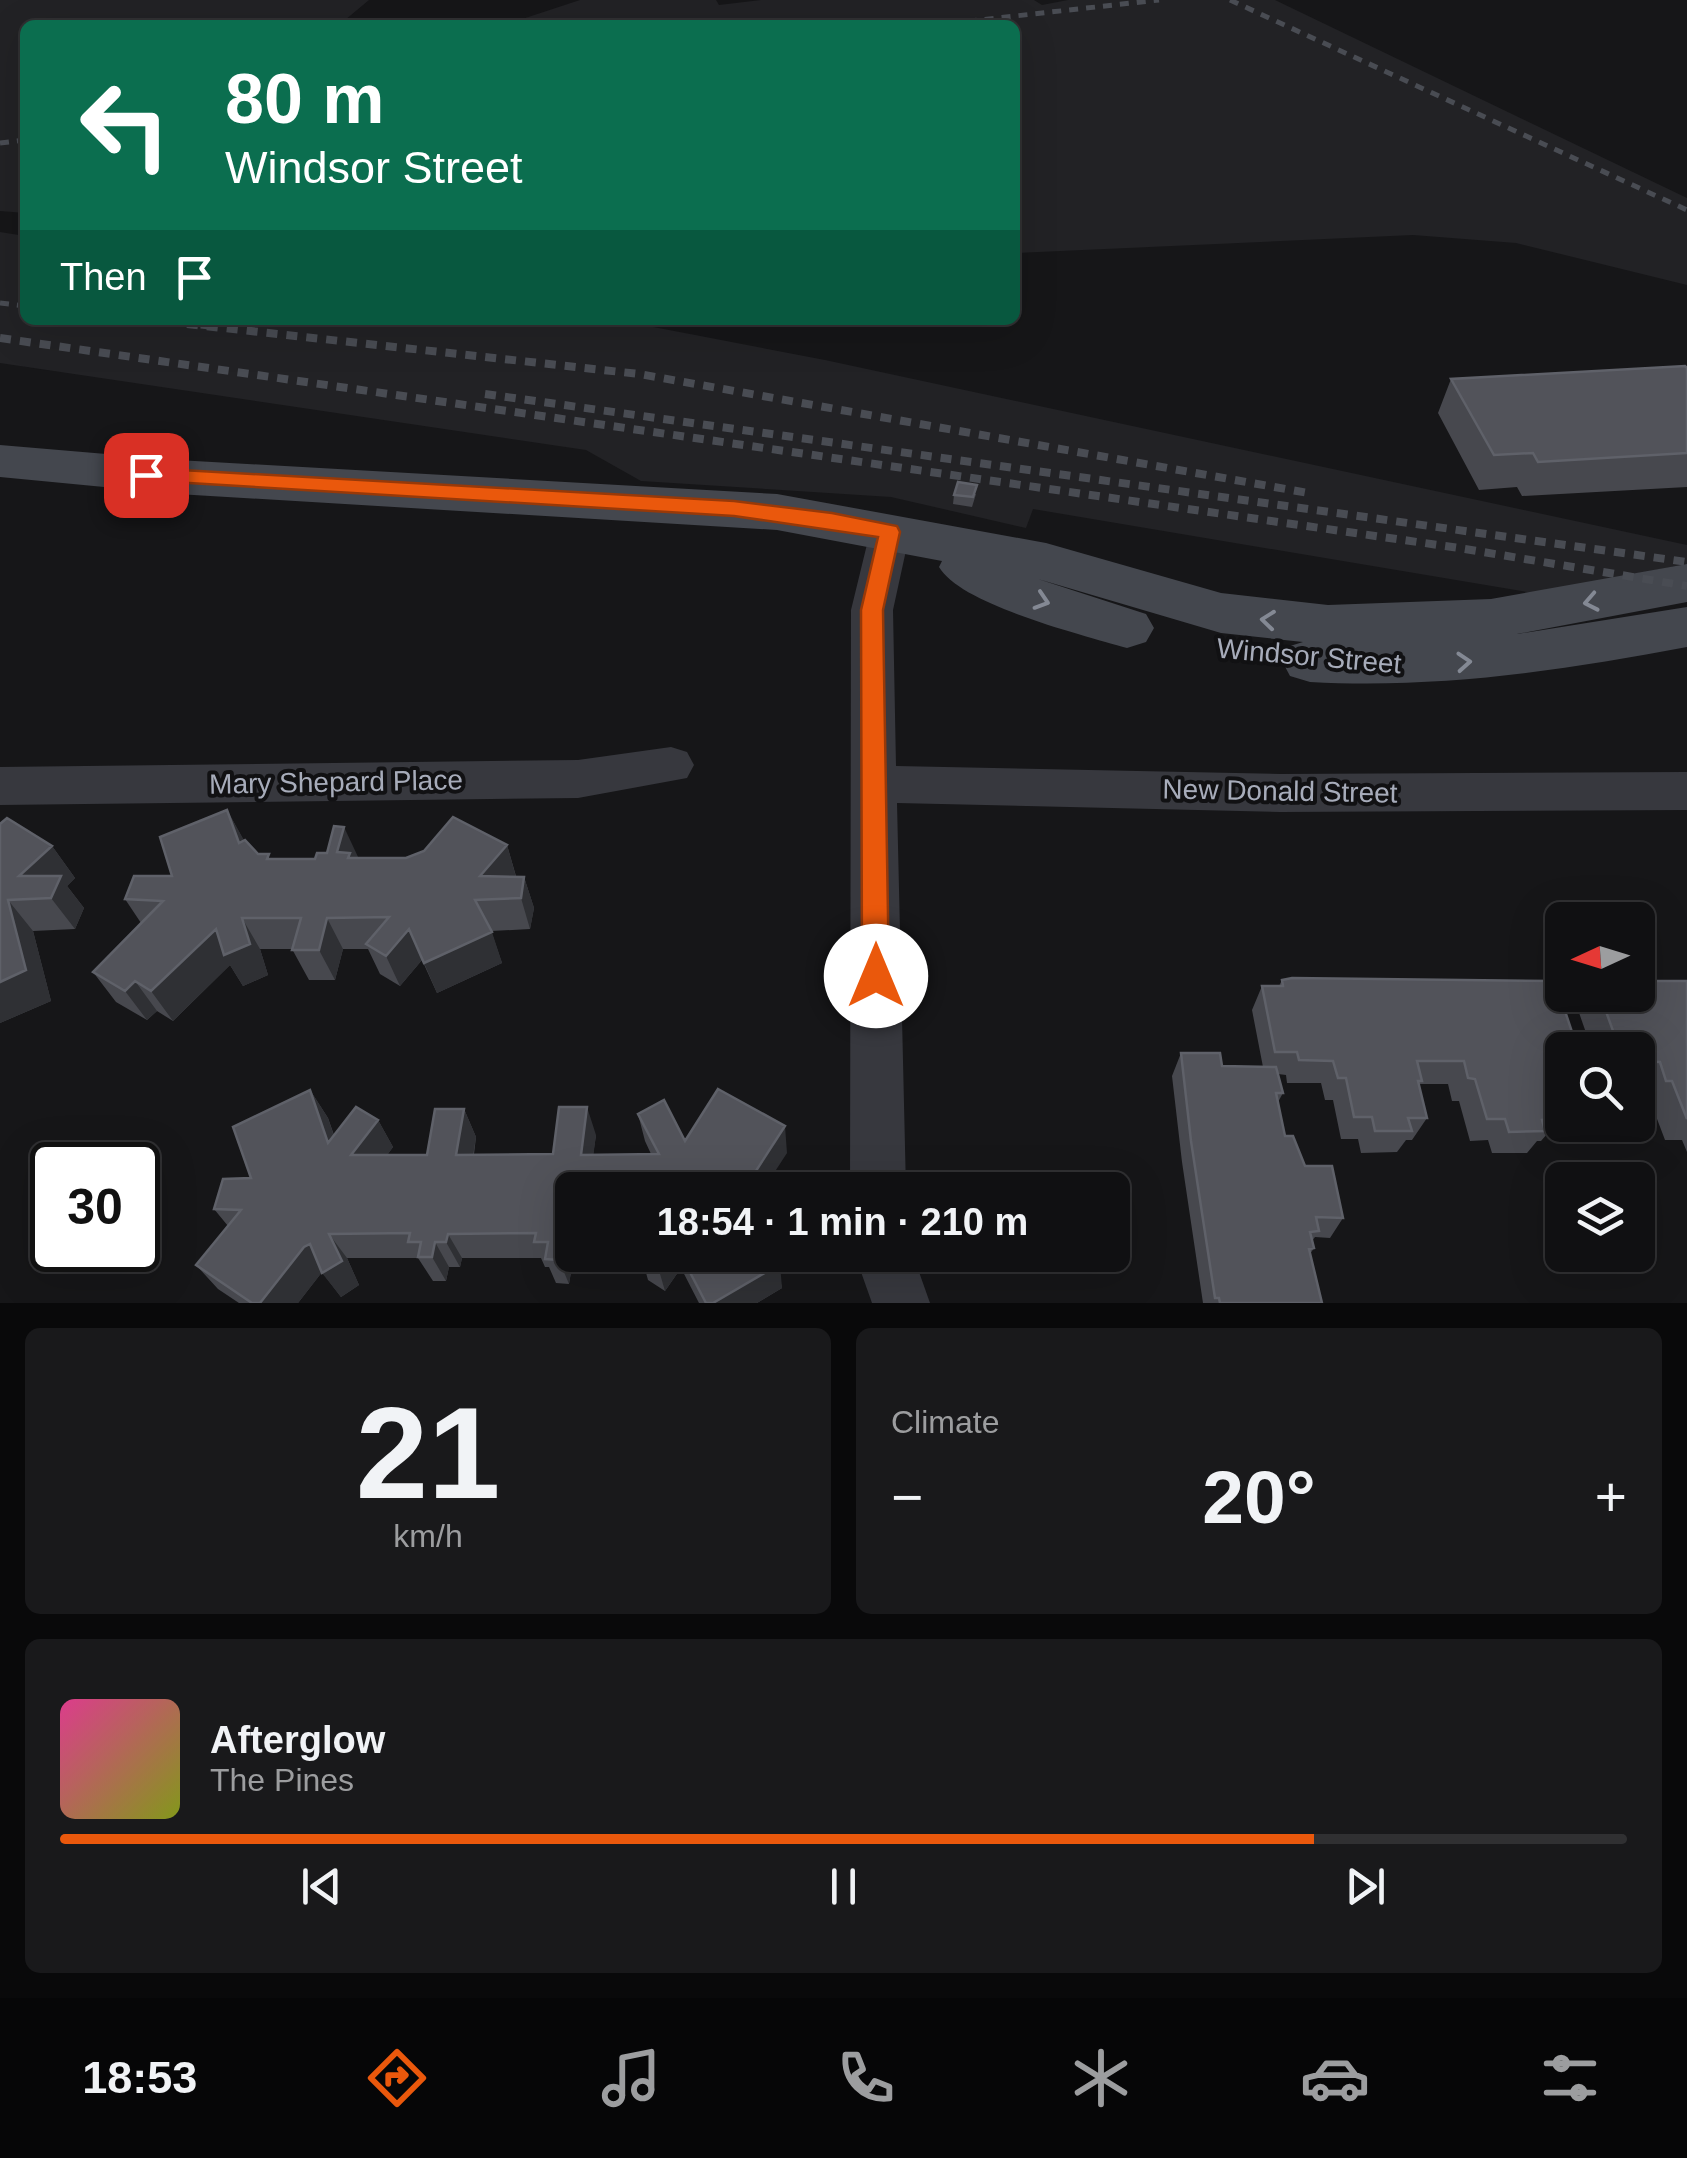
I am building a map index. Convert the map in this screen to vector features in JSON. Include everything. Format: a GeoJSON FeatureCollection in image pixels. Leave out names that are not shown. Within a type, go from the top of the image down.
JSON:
{"type":"FeatureCollection","features":[{"type":"Feature","properties":{"kind":"main road","name":"Windsor Street"},"geometry":{"type":"LineString","coordinates":[[0,460],[130,474],[734,508],[832,520],[1046,562],[1221,613],[1328,625],[1402,626],[1491,620],[1687,583]]}},
{"type":"Feature","properties":{"kind":"main road","name":"Windsor Street"},"geometry":{"type":"LineString","coordinates":[[890,532],[1030,598],[1175,641],[1280,659],[1400,665],[1458,663],[1562,650],[1687,626]]}},
{"type":"Feature","properties":{"kind":"street"},"geometry":{"type":"LineString","coordinates":[[878,1172],[872,610],[890,532]]}},
{"type":"Feature","properties":{"kind":"street","name":"Mary Shepard Place"},"geometry":{"type":"LineString","coordinates":[[0,786],[578,779],[671,765]]}},
{"type":"Feature","properties":{"kind":"street","name":"New Donald Street"},"geometry":{"type":"LineString","coordinates":[[874,784],[1280,793],[1687,792]]}},
{"type":"Feature","properties":{"kind":"street"},"geometry":{"type":"LineString","coordinates":[[890,1272],[901,1303]]}},
{"type":"Feature","properties":{"kind":"shaded area"},"geometry":{"type":"Polygon","coordinates":[[[0,0],[369,0],[345,20],[20,20],[20,213],[0,211],[0,0]]]}},
{"type":"Feature","properties":{"kind":"shaded area"},"geometry":{"type":"Polygon","coordinates":[[[580,0],[716,0],[719,5],[761,0],[1034,0],[1042,5],[1068,0],[1275,0],[1687,198],[1687,285],[1516,243],[1413,235],[1020,253],[1020,20],[519,20],[580,0]]]}},
{"type":"Feature","properties":{"kind":"shaded area"},"geometry":{"type":"Polygon","coordinates":[[[0,232],[20,235],[20,325],[643,325],[825,360],[1687,545],[1687,564],[1533,593],[1033,509],[1026,528],[891,497],[641,481],[586,450],[0,363],[0,232]]]}},
{"type":"Feature","properties":{"kind":"building"},"geometry":{"type":"Polygon","coordinates":[[[1685,366],[1687,453],[1538,462],[1533,453],[1494,455],[1451,379],[1685,366]]]}},
{"type":"Feature","properties":{"kind":"building"},"geometry":{"type":"Polygon","coordinates":[[[958,482],[977,485],[973,497],[954,495],[958,482]]]}},
{"type":"Feature","properties":{"kind":"building"},"geometry":{"type":"Polygon","coordinates":[[[227,810],[239,843],[245,840],[258,854],[269,854],[267,859],[315,859],[317,853],[327,853],[334,826],[344,827],[337,852],[350,853],[348,858],[406,858],[424,851],[453,817],[507,845],[480,876],[524,877],[521,898],[475,900],[492,932],[424,963],[409,929],[386,956],[366,944],[389,917],[327,918],[319,950],[292,950],[301,918],[242,918],[250,944],[224,955],[216,929],[151,991],[135,981],[125,991],[93,972],[163,901],[125,899],[134,876],[172,876],[160,837],[227,810]]]}},
{"type":"Feature","properties":{"kind":"building"},"geometry":{"type":"Polygon","coordinates":[[[7,818],[52,846],[19,876],[61,876],[51,898],[8,900],[26,970],[0,982],[0,824],[7,818]]]}},
{"type":"Feature","properties":{"kind":"building"},"geometry":{"type":"Polygon","coordinates":[[[1282,980],[1545,981],[1545,1012],[1565,1012],[1572,1032],[1545,1032],[1545,1131],[1509,1132],[1505,1119],[1487,1119],[1475,1079],[1468,1078],[1464,1061],[1417,1061],[1427,1118],[1408,1118],[1412,1131],[1375,1131],[1372,1117],[1354,1117],[1346,1078],[1338,1078],[1333,1061],[1299,1060],[1297,1052],[1275,1052],[1262,986],[1283,986],[1282,980]]]}},
{"type":"Feature","properties":{"kind":"building"},"geometry":{"type":"Polygon","coordinates":[[[1655,981],[1687,981],[1687,1119],[1672,1081],[1666,1081],[1660,1062],[1655,1062],[1655,1032],[1613,1032],[1606,1012],[1655,1012],[1655,981]]]}},
{"type":"Feature","properties":{"kind":"building"},"geometry":{"type":"Polygon","coordinates":[[[1181,1053],[1220,1053],[1222,1066],[1276,1067],[1283,1093],[1276,1093],[1285,1136],[1293,1136],[1305,1166],[1332,1166],[1343,1218],[1316,1217],[1319,1231],[1310,1232],[1314,1248],[1309,1249],[1322,1303],[1220,1303],[1215,1298],[1181,1053]]]}},
{"type":"Feature","properties":{"kind":"building"},"geometry":{"type":"Polygon","coordinates":[[[718,1089],[785,1126],[755,1172],[555,1172],[555,1260],[545,1259],[548,1242],[534,1242],[536,1233],[448,1234],[446,1242],[435,1242],[432,1257],[418,1257],[421,1242],[408,1242],[410,1233],[329,1234],[342,1261],[322,1273],[310,1244],[304,1247],[260,1303],[252,1303],[196,1265],[241,1210],[214,1209],[223,1179],[251,1178],[233,1127],[310,1090],[328,1143],[356,1107],[378,1120],[351,1155],[427,1155],[435,1109],[464,1109],[456,1155],[553,1154],[559,1107],[587,1107],[581,1155],[659,1154],[638,1114],[664,1100],[685,1141],[718,1089]]]}},
{"type":"Feature","properties":{"kind":"building"},"geometry":{"type":"Polygon","coordinates":[[[690,1272],[766,1272],[713,1303],[706,1303],[690,1272]]]}},
{"type":"Feature","properties":{"kind":"railway"},"geometry":{"type":"LineString","coordinates":[[979,20],[1159,0]]}},
{"type":"Feature","properties":{"kind":"railway"},"geometry":{"type":"LineString","coordinates":[[1230,0],[1687,210]]}},
{"type":"Feature","properties":{"kind":"railway"},"geometry":{"type":"LineString","coordinates":[[0,143],[20,141]]}},
{"type":"Feature","properties":{"kind":"railway"},"geometry":{"type":"LineString","coordinates":[[0,303],[20,305]]}},
{"type":"Feature","properties":{"kind":"railway"},"geometry":{"type":"LineString","coordinates":[[193,325],[210,327]]}},
{"type":"Feature","properties":{"kind":"railway"},"geometry":{"type":"LineString","coordinates":[[196,325],[639,374],[1308,493]]}},
{"type":"Feature","properties":{"kind":"railway"},"geometry":{"type":"LineString","coordinates":[[0,338],[1459,548],[1687,586]]}},
{"type":"Feature","properties":{"kind":"railway"},"geometry":{"type":"LineString","coordinates":[[485,394],[1687,562]]}},
{"type":"Feature","properties":{"kind":"route"},"geometry":{"type":"LineString","coordinates":[[146,475],[734,508],[832,520],[890,532],[872,610],[876,976]]}}]}
